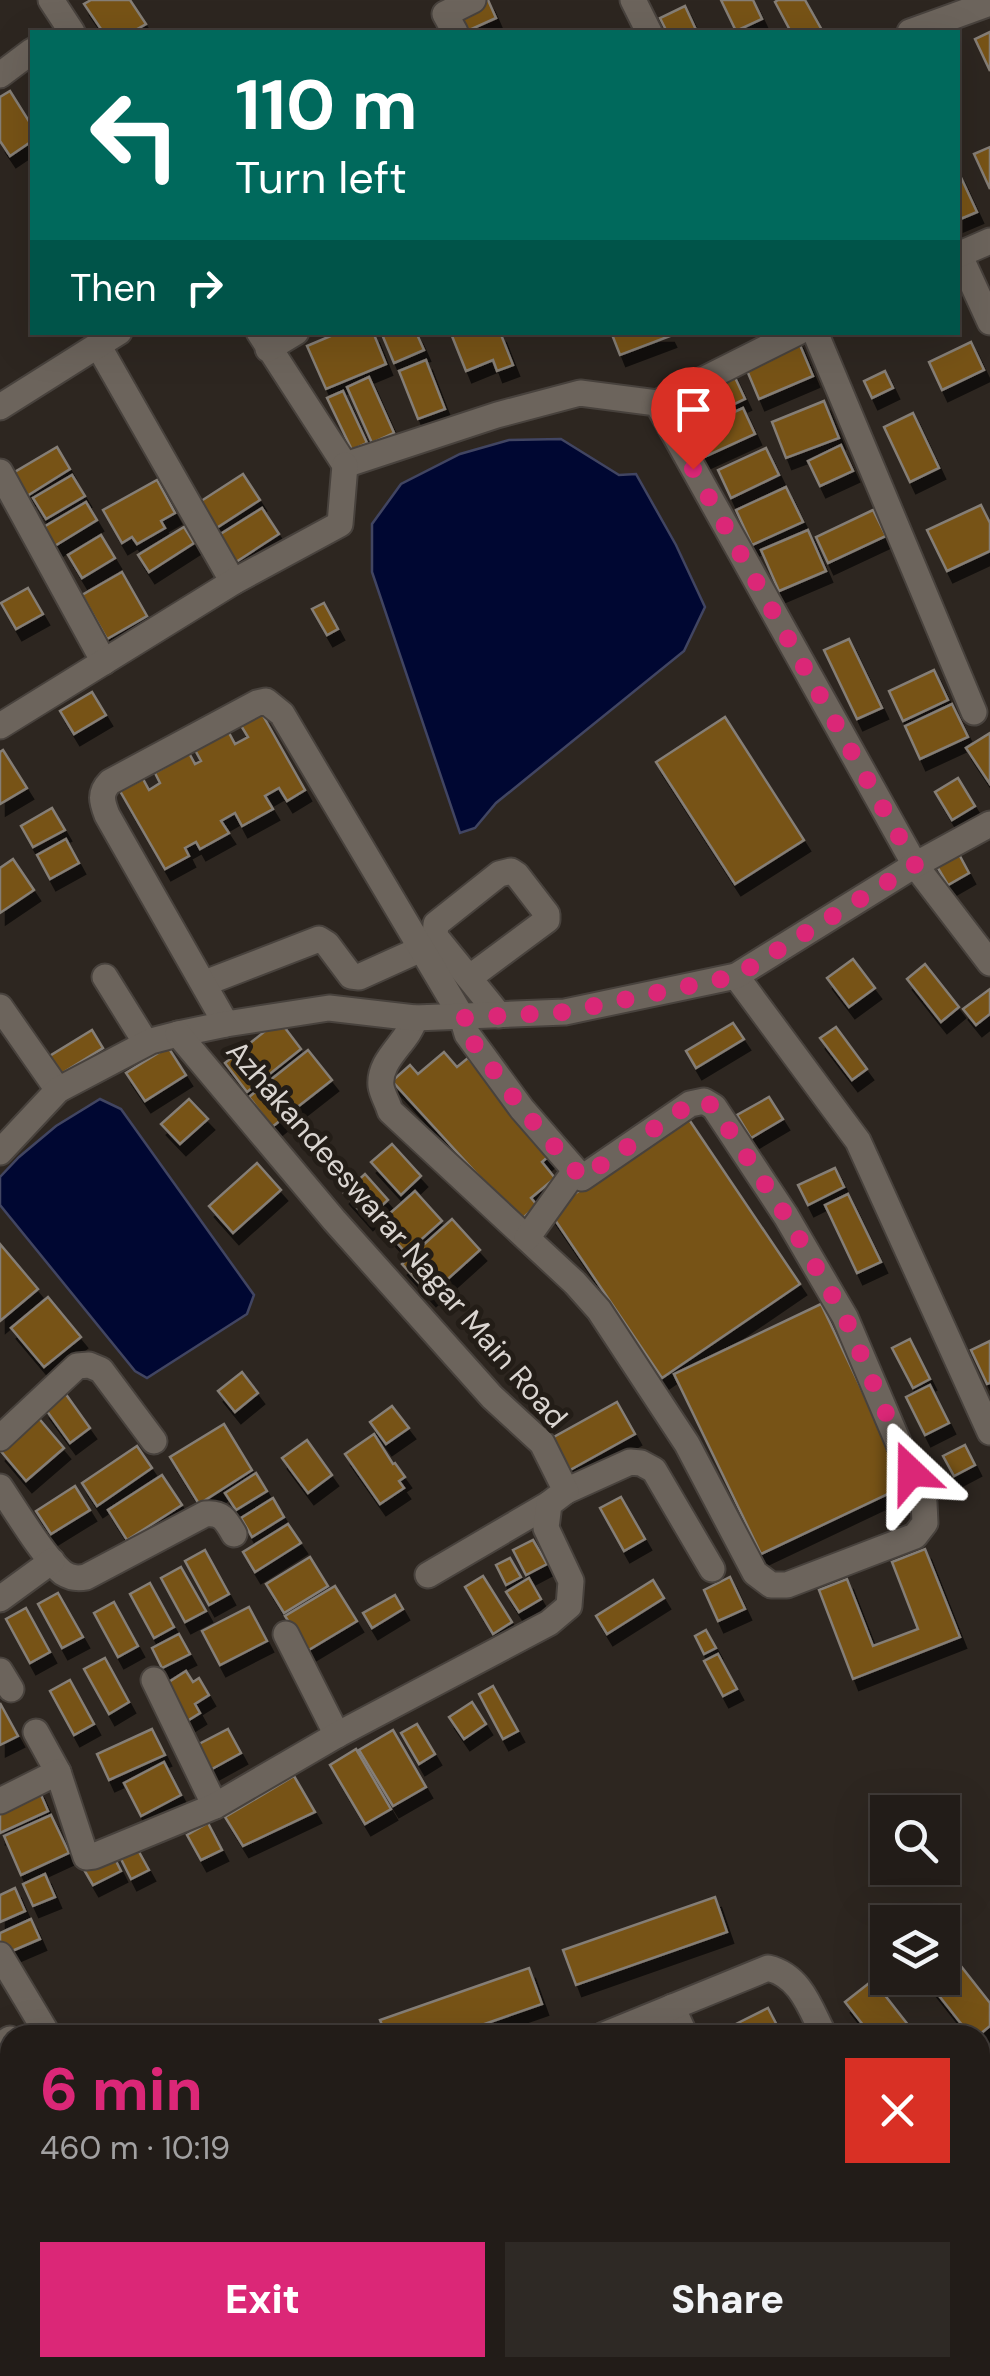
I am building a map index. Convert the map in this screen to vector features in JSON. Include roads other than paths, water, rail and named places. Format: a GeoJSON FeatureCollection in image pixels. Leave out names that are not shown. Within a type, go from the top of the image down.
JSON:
{"type":"FeatureCollection","features":[{"type":"Feature","properties":{"kind":"street"},"geometry":{"type":"LineString","coordinates":[[52,0],[66,30]]}},
{"type":"Feature","properties":{"kind":"street"},"geometry":{"type":"LineString","coordinates":[[450,23],[473,0]]}},
{"type":"Feature","properties":{"kind":"street"},"geometry":{"type":"LineString","coordinates":[[633,0],[648,30]]}},
{"type":"Feature","properties":{"kind":"street"},"geometry":{"type":"LineString","coordinates":[[916,30],[990,4]]}},
{"type":"Feature","properties":{"kind":"street"},"geometry":{"type":"LineString","coordinates":[[0,75],[30,52]]}},
{"type":"Feature","properties":{"kind":"street"},"geometry":{"type":"LineString","coordinates":[[960,253],[990,241]]}},
{"type":"Feature","properties":{"kind":"street"},"geometry":{"type":"LineString","coordinates":[[960,258],[990,322]]}},
{"type":"Feature","properties":{"kind":"street"},"geometry":{"type":"LineString","coordinates":[[346,465],[497,414],[580,393],[656,403],[792,335]]}},
{"type":"Feature","properties":{"kind":"street"},"geometry":{"type":"LineString","coordinates":[[816,335],[974,712]]}},
{"type":"Feature","properties":{"kind":"street"},"geometry":{"type":"LineString","coordinates":[[0,407],[109,340],[233,582]]}},
{"type":"Feature","properties":{"kind":"street"},"geometry":{"type":"LineString","coordinates":[[0,726],[233,582],[340,524],[346,465],[264,341]]}},
{"type":"Feature","properties":{"kind":"street"},"geometry":{"type":"LineString","coordinates":[[656,403],[915,865],[990,962]]}},
{"type":"Feature","properties":{"kind":"street"},"geometry":{"type":"LineString","coordinates":[[0,472],[104,662]]}},
{"type":"Feature","properties":{"kind":"street"},"geometry":{"type":"LineString","coordinates":[[226,1024],[106,815],[102,797],[110,782],[266,701],[282,714],[462,1018],[467,1034],[575,1172],[582,1178],[690,1104],[704,1101],[714,1107],[786,1216],[845,1317],[924,1503],[925,1524],[915,1536],[787,1585],[771,1585],[756,1574],[687,1444],[599,1310],[390,1110],[380,1084],[388,1060],[412,1031],[415,1018]]}},
{"type":"Feature","properties":{"kind":"street"},"geometry":{"type":"LineString","coordinates":[[0,1152],[58,1090],[146,1043],[178,1034],[329,1008],[415,1018],[566,1012],[736,976],[915,865],[990,824]]}},
{"type":"Feature","properties":{"kind":"street"},"geometry":{"type":"LineString","coordinates":[[469,978],[548,920],[518,875],[511,871],[499,874],[436,924],[435,936],[498,1015]]}},
{"type":"Feature","properties":{"kind":"street"},"geometry":{"type":"LineString","coordinates":[[205,983],[319,940],[327,944],[351,976],[358,977],[421,949]]}},
{"type":"Feature","properties":{"kind":"street"},"geometry":{"type":"LineString","coordinates":[[736,976],[858,1141],[990,1432]]}},
{"type":"Feature","properties":{"kind":"street"},"geometry":{"type":"LineString","coordinates":[[105,977],[146,1043]]}},
{"type":"Feature","properties":{"kind":"street"},"geometry":{"type":"LineString","coordinates":[[0,1007],[58,1090]]}},
{"type":"Feature","properties":{"kind":"street","name":"Azhakandeeswarar Nagar Main Road"},"geometry":{"type":"LineString","coordinates":[[58,1772],[86,1857],[94,1856],[215,1806],[338,1735],[549,1624],[569,1606],[570,1581],[546,1528],[558,1497],[542,1442],[492,1397],[439,1338],[178,1034]]}},
{"type":"Feature","properties":{"kind":"street"},"geometry":{"type":"LineString","coordinates":[[527,1238],[575,1172]]}},
{"type":"Feature","properties":{"kind":"street"},"geometry":{"type":"LineString","coordinates":[[0,1438],[78,1366],[89,1364],[100,1370],[154,1442]]}},
{"type":"Feature","properties":{"kind":"street"},"geometry":{"type":"LineString","coordinates":[[428,1576],[558,1497],[630,1462],[654,1470],[712,1570]]}},
{"type":"Feature","properties":{"kind":"street"},"geometry":{"type":"LineString","coordinates":[[0,1487],[52,1561],[77,1579],[204,1514],[222,1516],[234,1534]]}},
{"type":"Feature","properties":{"kind":"street"},"geometry":{"type":"LineString","coordinates":[[0,1599],[52,1561]]}},
{"type":"Feature","properties":{"kind":"street"},"geometry":{"type":"LineString","coordinates":[[286,1634],[338,1735]]}},
{"type":"Feature","properties":{"kind":"street"},"geometry":{"type":"LineString","coordinates":[[154,1680],[215,1806]]}},
{"type":"Feature","properties":{"kind":"street"},"geometry":{"type":"LineString","coordinates":[[0,1801],[58,1772],[36,1732]]}},
{"type":"Feature","properties":{"kind":"street"},"geometry":{"type":"LineString","coordinates":[[0,1955],[42,2025]]}},
{"type":"Feature","properties":{"kind":"street"},"geometry":{"type":"LineString","coordinates":[[628,2025],[768,1968],[782,1971],[798,1984],[819,2025]]}},
{"type":"Feature","properties":{"kind":"street"},"geometry":{"type":"LineString","coordinates":[[672,2007],[681,2025]]}},
{"type":"Feature","properties":{"kind":"water"},"geometry":{"type":"Polygon","coordinates":[[[561,439],[619,475],[636,474],[705,607],[684,651],[496,803],[475,828],[460,833],[372,572],[372,524],[401,484],[460,454],[509,440],[561,439]]]}},
{"type":"Feature","properties":{"kind":"water"},"geometry":{"type":"Polygon","coordinates":[[[100,1099],[121,1109],[254,1295],[247,1314],[147,1378],[135,1371],[0,1205],[0,1177],[56,1126],[100,1099]]]}}]}
